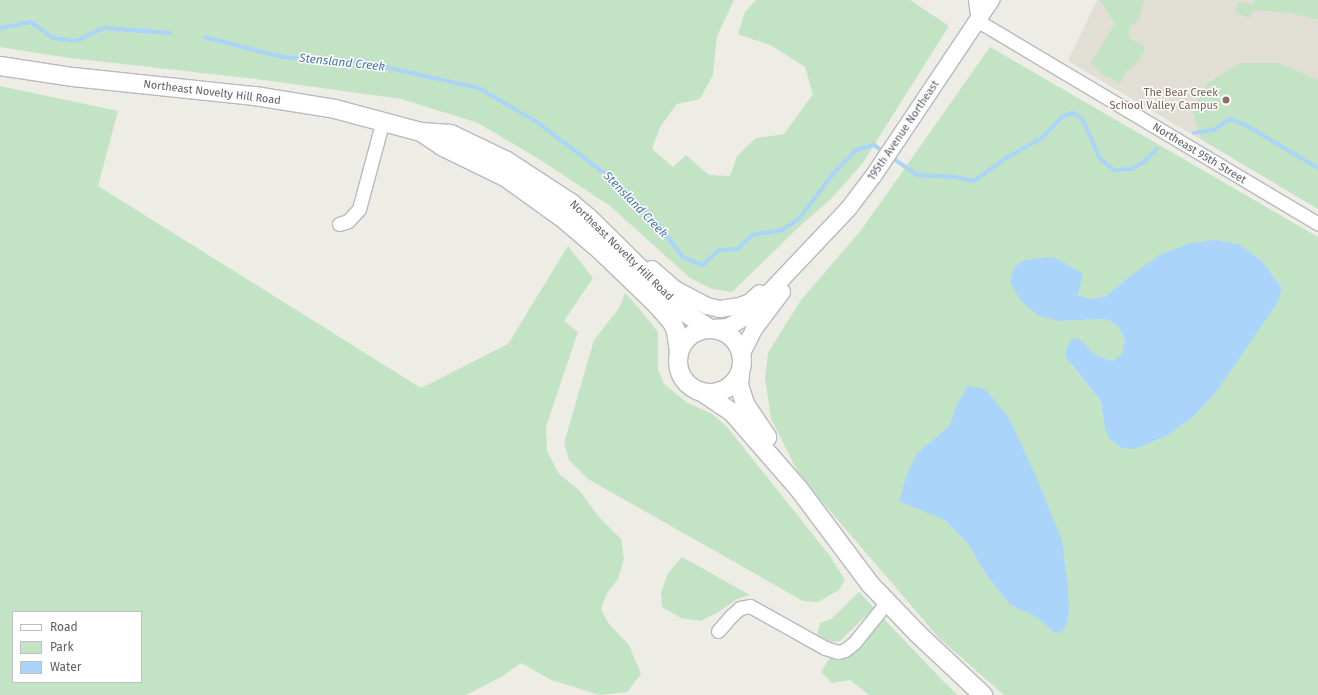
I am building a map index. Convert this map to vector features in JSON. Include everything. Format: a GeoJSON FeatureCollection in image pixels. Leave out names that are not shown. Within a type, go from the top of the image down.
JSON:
{"type":"FeatureCollection","features":[{"type":"Feature","properties":{"kind":"main road","name":"Northeast Novelty Hill Road"},"geometry":{"type":"LineString","coordinates":[[0,66],[73,77],[255,96],[335,109],[382,120],[421,132],[451,134],[507,161],[570,202],[588,217],[684,312],[712,328]]}},
{"type":"Feature","properties":{"kind":"main road","name":"Northeast Novelty Hill Road"},"geometry":{"type":"LineString","coordinates":[[421,132],[443,147],[505,177],[561,217],[600,250],[657,305],[672,322],[676,332],[679,353]]}},
{"type":"Feature","properties":{"kind":"main road"},"geometry":{"type":"LineString","coordinates":[[800,489],[732,412],[689,384],[680,373],[678,363],[679,353],[688,337],[695,332],[712,328],[723,331],[732,336],[742,353],[743,364],[739,385],[745,404],[800,489],[868,581],[917,633],[983,695]]}},
{"type":"Feature","properties":{"kind":"main road"},"geometry":{"type":"LineString","coordinates":[[702,392],[713,393],[724,390],[733,384],[740,375]]}},
{"type":"Feature","properties":{"kind":"street"},"geometry":{"type":"LineString","coordinates":[[975,0],[978,21]]}},
{"type":"Feature","properties":{"kind":"street","name":"195th Avenue Northeast"},"geometry":{"type":"LineString","coordinates":[[824,236],[874,176],[991,0]]}},
{"type":"Feature","properties":{"kind":"street","name":"Northeast 95th Street"},"geometry":{"type":"LineString","coordinates":[[978,21],[1318,224]]}},
{"type":"Feature","properties":{"kind":"street"},"geometry":{"type":"LineString","coordinates":[[339,224],[348,221],[359,209],[382,120]]}},
{"type":"Feature","properties":{"kind":"street"},"geometry":{"type":"LineString","coordinates":[[588,217],[620,240],[675,289],[707,306],[720,309],[730,309],[750,302],[792,261],[824,236]]}},
{"type":"Feature","properties":{"kind":"street"},"geometry":{"type":"LineString","coordinates":[[712,328],[728,327],[746,317],[824,236]]}},
{"type":"Feature","properties":{"kind":"street"},"geometry":{"type":"LineString","coordinates":[[742,353],[755,328],[824,236]]}},
{"type":"Feature","properties":{"kind":"street"},"geometry":{"type":"LineString","coordinates":[[718,631],[740,608],[750,606],[825,648],[838,652],[845,650],[854,643],[887,602]]}},
{"type":"Feature","properties":{"kind":"shaded area","name":"The Bear Creek School Valley Campus"},"geometry":{"type":"Polygon","coordinates":[[[1097,0],[1318,0],[1318,209],[1068,61],[1097,0]]]}},
{"type":"Feature","properties":{"kind":"green space"},"geometry":{"type":"Polygon","coordinates":[[[0,0],[734,0],[717,36],[713,75],[700,99],[677,104],[660,127],[652,149],[673,167],[686,155],[709,175],[730,176],[737,156],[756,138],[784,134],[813,94],[805,67],[772,46],[738,34],[745,12],[756,0],[910,0],[949,26],[862,164],[831,199],[801,225],[732,292],[712,289],[690,278],[610,206],[542,161],[478,123],[401,99],[256,79],[69,58],[0,47],[0,0]]]}},
{"type":"Feature","properties":{"kind":"green space"},"geometry":{"type":"Polygon","coordinates":[[[1099,0],[1144,0],[1139,19],[1129,27],[1129,38],[1142,44],[1145,50],[1132,69],[1126,71],[1120,83],[1101,74],[1091,63],[1115,23],[1099,0]]]}},
{"type":"Feature","properties":{"kind":"green space"},"geometry":{"type":"Polygon","coordinates":[[[1255,0],[1318,0],[1318,20],[1291,13],[1252,10],[1251,15],[1248,18],[1236,13],[1238,2],[1253,5],[1255,0]]]}},
{"type":"Feature","properties":{"kind":"green space"},"geometry":{"type":"Polygon","coordinates":[[[990,47],[1318,237],[1318,695],[1004,695],[939,638],[800,476],[771,419],[765,378],[768,353],[801,300],[862,229],[990,47]],[[1239,244],[1162,254],[1126,279],[1106,296],[1092,299],[1078,295],[1082,274],[1059,321],[1106,319],[1118,326],[1125,340],[1122,355],[1112,361],[1094,354],[1082,341],[1076,339],[1070,340],[1066,349],[1071,365],[1101,401],[1105,430],[1168,435],[1194,416],[1216,392],[1282,288],[1262,261],[1239,244]],[[956,406],[949,426],[917,453],[945,520],[968,544],[987,576],[1010,605],[1035,616],[1056,634],[956,406]]]}},
{"type":"Feature","properties":{"kind":"green space"},"geometry":{"type":"Polygon","coordinates":[[[1240,63],[1279,63],[1318,80],[1318,209],[1201,139],[1192,108],[1208,83],[1240,63]]]}},
{"type":"Feature","properties":{"kind":"green space"},"geometry":{"type":"Polygon","coordinates":[[[0,86],[118,111],[98,186],[421,388],[508,344],[568,246],[593,278],[564,321],[578,332],[546,427],[547,451],[559,474],[580,491],[598,516],[621,539],[624,559],[618,579],[607,593],[601,609],[608,623],[629,645],[641,674],[627,692],[600,695],[551,680],[521,663],[501,677],[466,695],[0,695],[0,86]]]}},
{"type":"Feature","properties":{"kind":"green space"},"geometry":{"type":"Polygon","coordinates":[[[625,293],[658,332],[658,369],[664,384],[686,402],[712,414],[727,427],[830,556],[845,580],[839,590],[818,602],[803,601],[588,479],[569,460],[564,443],[594,340],[619,308],[625,293]]]}},
{"type":"Feature","properties":{"kind":"green space"},"geometry":{"type":"Polygon","coordinates":[[[682,557],[750,595],[737,599],[720,611],[701,621],[681,618],[662,607],[661,592],[668,573],[682,557]]]}},
{"type":"Feature","properties":{"kind":"green space"},"geometry":{"type":"Polygon","coordinates":[[[859,592],[874,608],[840,641],[831,642],[817,635],[820,623],[831,619],[859,592]]]}},
{"type":"Feature","properties":{"kind":"green space"},"geometry":{"type":"Polygon","coordinates":[[[884,619],[958,695],[869,695],[850,680],[832,683],[821,672],[830,657],[849,655],[884,619]]]}},
{"type":"Feature","properties":{"kind":"water"},"geometry":{"type":"Polygon","coordinates":[[[1215,240],[1239,244],[1262,261],[1282,288],[1278,302],[1216,392],[1194,416],[1168,435],[1135,449],[1122,448],[1111,440],[1105,430],[1101,401],[1066,358],[1066,349],[1070,340],[1076,338],[1082,341],[1094,354],[1112,361],[1122,354],[1125,340],[1118,326],[1106,319],[1059,321],[1037,315],[1020,300],[1010,282],[1014,267],[1025,260],[1054,257],[1083,274],[1078,295],[1092,299],[1106,296],[1126,279],[1161,254],[1191,243],[1215,240]]]}},
{"type":"Feature","properties":{"kind":"water"},"geometry":{"type":"Polygon","coordinates":[[[968,386],[985,389],[1009,418],[1035,474],[1062,540],[1068,589],[1069,613],[1065,629],[1056,634],[1035,616],[1010,605],[987,576],[968,544],[945,520],[899,501],[906,477],[917,453],[949,426],[956,406],[968,386]]]}},
{"type":"Feature","properties":{"kind":"waterway","name":"Stensland Creek"},"geometry":{"type":"LineString","coordinates":[[0,28],[31,22],[53,38],[76,41],[104,28],[170,33]]}},
{"type":"Feature","properties":{"kind":"waterway","name":"Stensland Creek"},"geometry":{"type":"LineString","coordinates":[[205,37],[282,57],[367,63],[479,88],[537,122],[607,175],[659,225],[684,258],[703,265],[719,250],[738,249],[752,235],[782,230],[799,219],[833,174],[856,150],[874,145],[884,152]]}},
{"type":"Feature","properties":{"kind":"waterway","name":"Stensland Creek"},"geometry":{"type":"LineString","coordinates":[[890,156],[917,175],[956,177],[974,181],[1008,157],[1042,138],[1062,117],[1073,113],[1083,119],[1100,158],[1114,170],[1132,169],[1144,162],[1157,149]]}},
{"type":"Feature","properties":{"kind":"waterway","name":"Stensland Creek"},"geometry":{"type":"LineString","coordinates":[[1194,133],[1214,130],[1230,119],[1246,125],[1318,168]]}},
{"type":"Feature","properties":{"kind":"place","name":"The Bear Creek School Valley Campus"},"geometry":{"type":"Point","coordinates":[1226,100]}}]}
